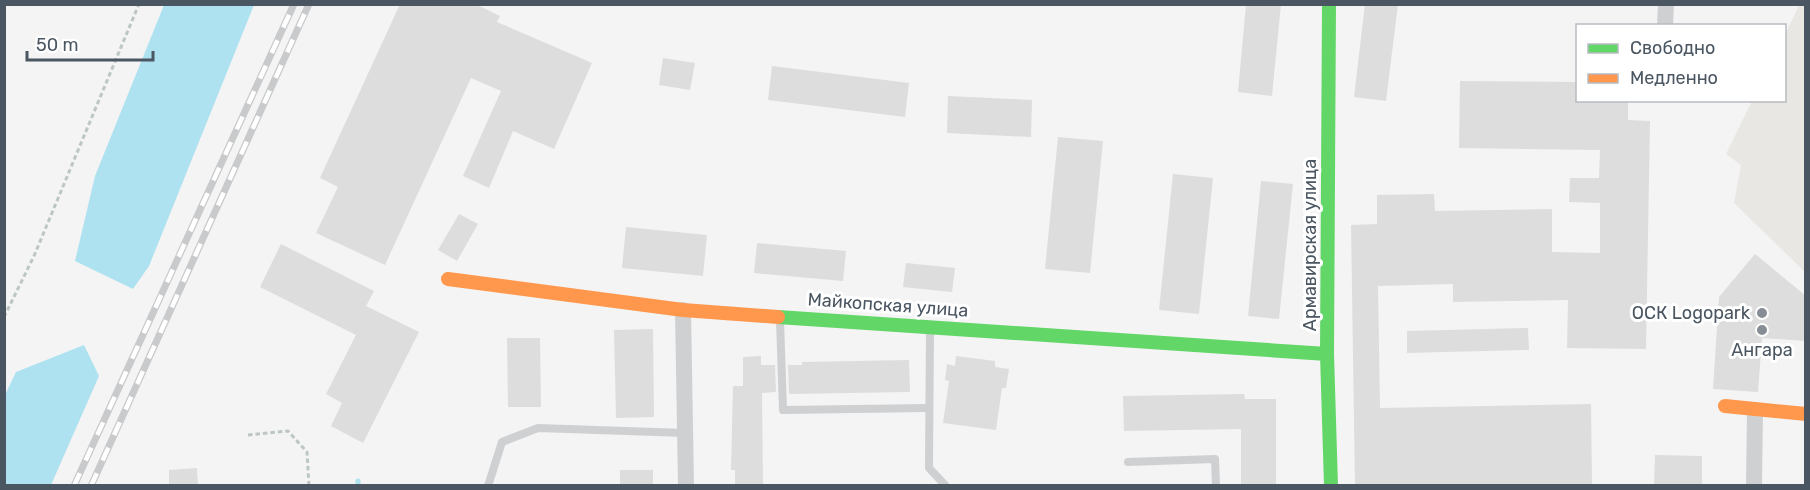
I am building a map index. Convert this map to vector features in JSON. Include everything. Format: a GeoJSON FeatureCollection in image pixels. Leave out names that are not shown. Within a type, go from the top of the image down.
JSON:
{"type":"FeatureCollection","features":[{"type":"Feature","properties":{"kind":"street","name":"Армавирская улица"},"geometry":{"type":"LineString","coordinates":[[1329,4],[1327,354],[1331,486]]}},
{"type":"Feature","properties":{"kind":"street"},"geometry":{"type":"LineString","coordinates":[[1665,24],[1666,4]]}},
{"type":"Feature","properties":{"kind":"street","name":"Майкопская улица"},"geometry":{"type":"LineString","coordinates":[[448,279],[682,310],[1327,354]]}},
{"type":"Feature","properties":{"kind":"street"},"geometry":{"type":"LineString","coordinates":[[682,310],[686,486]]}},
{"type":"Feature","properties":{"kind":"street"},"geometry":{"type":"LineString","coordinates":[[1725,406],[1806,414]]}},
{"type":"Feature","properties":{"kind":"street"},"geometry":{"type":"LineString","coordinates":[[1754,486],[1755,410]]}},
{"type":"Feature","properties":{"kind":"lane"},"geometry":{"type":"LineString","coordinates":[[780,316],[783,410],[928,408]]}},
{"type":"Feature","properties":{"kind":"lane"},"geometry":{"type":"LineString","coordinates":[[930,326],[929,468],[946,486]]}},
{"type":"Feature","properties":{"kind":"lane"},"geometry":{"type":"LineString","coordinates":[[488,486],[502,442],[538,428],[685,433]]}},
{"type":"Feature","properties":{"kind":"lane"},"geometry":{"type":"LineString","coordinates":[[1128,462],[1215,459],[1216,486]]}},
{"type":"Feature","properties":{"kind":"path"},"geometry":{"type":"LineString","coordinates":[[4,317],[34,256],[139,4]]}},
{"type":"Feature","properties":{"kind":"path"},"geometry":{"type":"LineString","coordinates":[[248,435],[288,431],[306,452],[309,486]]}},
{"type":"Feature","properties":{"kind":"shaded area"},"geometry":{"type":"Polygon","coordinates":[[[1799,5],[1806,5],[1805,272],[1734,203],[1741,165],[1726,154],[1752,102],[1786,102],[1786,33],[1799,5]]]}},
{"type":"Feature","properties":{"kind":"water"},"geometry":{"type":"Polygon","coordinates":[[[164,5],[254,5],[149,266],[133,289],[75,261],[95,176],[164,5]]]}},
{"type":"Feature","properties":{"kind":"water"},"geometry":{"type":"Polygon","coordinates":[[[84,345],[99,376],[51,485],[5,485],[5,395],[16,372],[84,345]]]}},
{"type":"Feature","properties":{"kind":"building"},"geometry":{"type":"Polygon","coordinates":[[[400,4],[475,4],[500,16],[497,22],[592,63],[554,149],[513,131],[489,188],[463,176],[501,91],[471,78],[385,265],[316,233],[338,187],[320,178],[400,4]]]}},
{"type":"Feature","properties":{"kind":"building"},"geometry":{"type":"Polygon","coordinates":[[[1246,4],[1281,4],[1272,96],[1238,92],[1246,4]]]}},
{"type":"Feature","properties":{"kind":"building"},"geometry":{"type":"Polygon","coordinates":[[[1365,4],[1398,4],[1386,101],[1354,97],[1365,4]]]}},
{"type":"Feature","properties":{"kind":"building"},"geometry":{"type":"Polygon","coordinates":[[[663,58],[695,63],[690,90],[659,85],[663,58]]]}},
{"type":"Feature","properties":{"kind":"building"},"geometry":{"type":"Polygon","coordinates":[[[772,66],[909,83],[905,117],[768,100],[772,66]]]}},
{"type":"Feature","properties":{"kind":"building"},"geometry":{"type":"Polygon","coordinates":[[[1460,81],[1576,82],[1576,102],[1628,102],[1628,120],[1650,121],[1646,349],[1567,348],[1568,300],[1453,302],[1453,284],[1378,286],[1380,408],[1591,404],[1592,486],[1355,486],[1351,225],[1377,224],[1377,195],[1434,194],[1435,211],[1552,209],[1552,252],[1600,253],[1600,203],[1569,202],[1570,178],[1599,178],[1600,150],[1459,148],[1460,81]]]}},
{"type":"Feature","properties":{"kind":"building"},"geometry":{"type":"Polygon","coordinates":[[[948,96],[1032,100],[1031,137],[947,133],[948,96]]]}},
{"type":"Feature","properties":{"kind":"building"},"geometry":{"type":"Polygon","coordinates":[[[1058,137],[1103,141],[1090,273],[1045,269],[1058,137]]]}},
{"type":"Feature","properties":{"kind":"building"},"geometry":{"type":"Polygon","coordinates":[[[1173,174],[1213,178],[1199,314],[1159,310],[1173,174]]]}},
{"type":"Feature","properties":{"kind":"building"},"geometry":{"type":"Polygon","coordinates":[[[1261,181],[1293,184],[1279,319],[1248,316],[1261,181]]]}},
{"type":"Feature","properties":{"kind":"building"},"geometry":{"type":"Polygon","coordinates":[[[459,214],[478,224],[457,261],[438,250],[459,214]]]}},
{"type":"Feature","properties":{"kind":"building"},"geometry":{"type":"Polygon","coordinates":[[[626,227],[707,235],[703,276],[622,268],[626,227]]]}},
{"type":"Feature","properties":{"kind":"building"},"geometry":{"type":"Polygon","coordinates":[[[757,243],[846,251],[843,281],[754,273],[757,243]]]}},
{"type":"Feature","properties":{"kind":"building"},"geometry":{"type":"Polygon","coordinates":[[[281,244],[374,291],[366,306],[419,332],[363,443],[331,426],[342,403],[326,394],[356,335],[260,287],[281,244]]]}},
{"type":"Feature","properties":{"kind":"building","name":"ОСК Logopark"},"geometry":{"type":"Polygon","coordinates":[[[1755,254],[1806,296],[1806,341],[1762,338],[1758,392],[1713,389],[1719,297],[1755,254]]]}},
{"type":"Feature","properties":{"kind":"building"},"geometry":{"type":"Polygon","coordinates":[[[906,263],[955,268],[952,292],[903,287],[906,263]]]}},
{"type":"Feature","properties":{"kind":"building"},"geometry":{"type":"Polygon","coordinates":[[[1528,328],[1529,350],[1407,353],[1407,331],[1528,328]]]}},
{"type":"Feature","properties":{"kind":"building"},"geometry":{"type":"Polygon","coordinates":[[[653,329],[654,417],[616,418],[614,330],[653,329]]]}},
{"type":"Feature","properties":{"kind":"building"},"geometry":{"type":"Polygon","coordinates":[[[507,338],[540,338],[541,407],[508,407],[507,338]]]}},
{"type":"Feature","properties":{"kind":"building"},"geometry":{"type":"Polygon","coordinates":[[[761,356],[761,365],[775,365],[776,392],[762,393],[763,486],[735,486],[735,470],[731,470],[733,386],[743,386],[743,357],[761,356]]]}},
{"type":"Feature","properties":{"kind":"building"},"geometry":{"type":"Polygon","coordinates":[[[956,356],[995,361],[995,367],[1009,369],[1006,388],[1002,388],[996,430],[943,423],[949,381],[945,380],[947,364],[955,366],[956,356]]]}},
{"type":"Feature","properties":{"kind":"building"},"geometry":{"type":"Polygon","coordinates":[[[909,360],[910,392],[789,394],[788,365],[802,365],[802,362],[909,360]]]}},
{"type":"Feature","properties":{"kind":"building"},"geometry":{"type":"Polygon","coordinates":[[[1244,394],[1245,399],[1276,399],[1276,486],[1241,486],[1241,429],[1124,431],[1123,396],[1244,394]]]}},
{"type":"Feature","properties":{"kind":"building"},"geometry":{"type":"Polygon","coordinates":[[[1655,455],[1702,456],[1702,486],[1654,486],[1655,455]]]}},
{"type":"Feature","properties":{"kind":"building"},"geometry":{"type":"Polygon","coordinates":[[[197,468],[198,486],[169,486],[169,470],[197,468]]]}},
{"type":"Feature","properties":{"kind":"building"},"geometry":{"type":"Polygon","coordinates":[[[620,470],[653,470],[653,486],[620,486],[620,470]]]}},
{"type":"Feature","properties":{"kind":"waterway"},"geometry":{"type":"LineString","coordinates":[[358,481],[358,486]]}},
{"type":"Feature","properties":{"kind":"railway"},"geometry":{"type":"LineString","coordinates":[[74,486],[294,4]]}},
{"type":"Feature","properties":{"kind":"railway"},"geometry":{"type":"LineString","coordinates":[[91,486],[309,4]]}},
{"type":"Feature","properties":{"kind":"traffic: fast"},"geometry":{"type":"LineString","coordinates":[[1329,4],[1327,354],[1331,486]]}},
{"type":"Feature","properties":{"kind":"traffic: fast"},"geometry":{"type":"LineString","coordinates":[[778,317],[1327,354]]}},
{"type":"Feature","properties":{"kind":"traffic: slow"},"geometry":{"type":"LineString","coordinates":[[448,279],[683,310],[778,317]]}},
{"type":"Feature","properties":{"kind":"traffic: slow"},"geometry":{"type":"LineString","coordinates":[[1725,406],[1806,414]]}},
{"type":"Feature","properties":{"kind":"place","name":"ОСК Logopark"},"geometry":{"type":"Point","coordinates":[1762,313]}},
{"type":"Feature","properties":{"kind":"place","name":"Ангара"},"geometry":{"type":"Point","coordinates":[1762,330]}}]}
